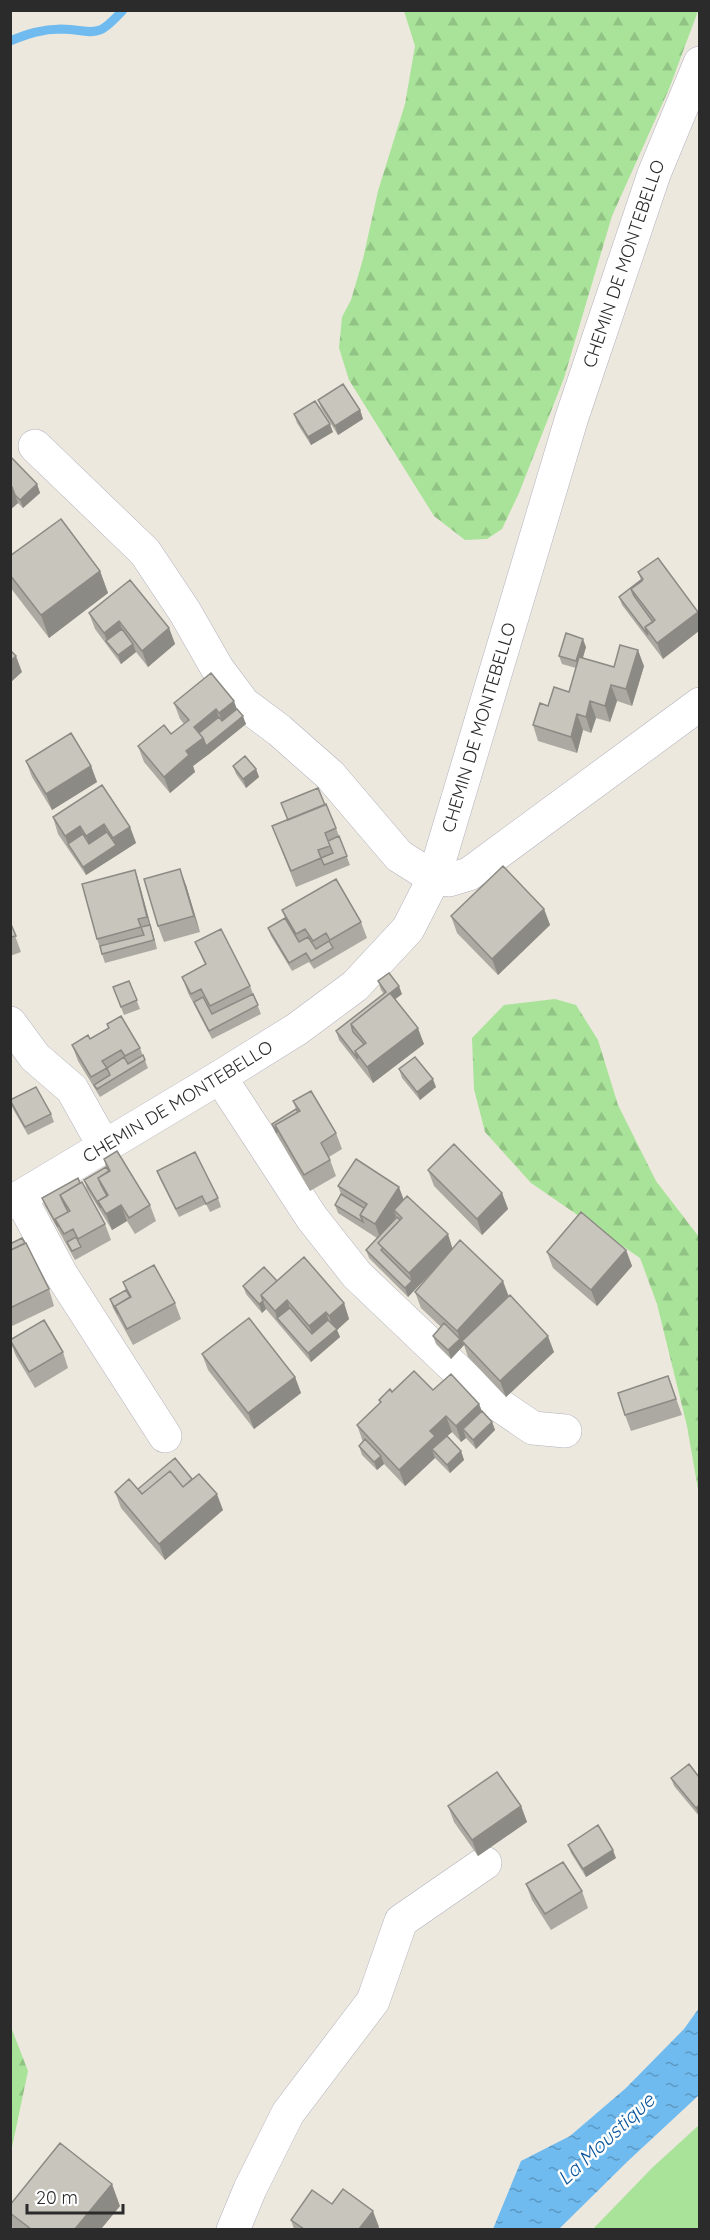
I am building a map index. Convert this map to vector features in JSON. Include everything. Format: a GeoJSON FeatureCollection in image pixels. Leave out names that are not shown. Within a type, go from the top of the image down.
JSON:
{"type":"FeatureCollection","features":[{"type":"Feature","properties":{"kind":"street","name":"CHEMIN DE MONTEBELLO"},"geometry":{"type":"LineString","coordinates":[[15,1200],[297,1029],[355,986],[408,929],[434,878],[572,417],[654,174],[699,63]]}},
{"type":"Feature","properties":{"kind":"street"},"geometry":{"type":"LineString","coordinates":[[35,446],[145,552],[185,612],[217,668],[243,703],[279,730],[330,775],[399,856],[434,878],[449,880],[469,874],[699,704]]}},
{"type":"Feature","properties":{"kind":"street"},"geometry":{"type":"LineString","coordinates":[[10,1023],[35,1057],[72,1089],[104,1146]]}},
{"type":"Feature","properties":{"kind":"street"},"geometry":{"type":"LineString","coordinates":[[212,1082],[292,1222],[348,1285],[436,1371]]}},
{"type":"Feature","properties":{"kind":"street"},"geometry":{"type":"LineString","coordinates":[[212,1082],[357,1275],[480,1392],[533,1428],[565,1431]]}},
{"type":"Feature","properties":{"kind":"street"},"geometry":{"type":"LineString","coordinates":[[15,1200],[165,1436]]}},
{"type":"Feature","properties":{"kind":"street"},"geometry":{"type":"LineString","coordinates":[[232,2229],[288,2113],[373,2001],[401,1921],[485,1863]]}},
{"type":"Feature","properties":{"kind":"green space"},"geometry":{"type":"Polygon","coordinates":[[[404,11],[698,11],[669,89],[612,216],[564,378],[519,493],[502,529],[487,539],[465,540],[434,516],[349,380],[339,348],[342,317],[351,300],[378,191],[405,104],[415,46],[404,11]]]}},
{"type":"Feature","properties":{"kind":"green space"},"geometry":{"type":"Polygon","coordinates":[[[555,999],[576,1005],[598,1040],[618,1105],[656,1181],[699,1237],[699,1495],[687,1426],[657,1304],[640,1258],[531,1183],[485,1132],[474,1089],[472,1038],[504,1005],[555,999]]]}},
{"type":"Feature","properties":{"kind":"green space"},"geometry":{"type":"Polygon","coordinates":[[[10,2027],[28,2071],[11,2152],[10,2027]]]}},
{"type":"Feature","properties":{"kind":"green space"},"geometry":{"type":"Polygon","coordinates":[[[699,2125],[699,2229],[593,2229],[652,2168],[699,2125]]]}},
{"type":"Feature","properties":{"kind":"water","name":"La Moustique"},"geometry":{"type":"Polygon","coordinates":[[[699,2008],[699,2095],[559,2229],[493,2229],[521,2161],[570,2136],[626,2088],[684,2029],[699,2008]]]}},
{"type":"Feature","properties":{"kind":"building"},"geometry":{"type":"Polygon","coordinates":[[[343,384],[360,410],[335,426],[318,400],[343,384]]]}},
{"type":"Feature","properties":{"kind":"building"},"geometry":{"type":"Polygon","coordinates":[[[315,401],[330,424],[308,437],[294,414],[315,401]]]}},
{"type":"Feature","properties":{"kind":"building"},"geometry":{"type":"Polygon","coordinates":[[[10,456],[37,484],[20,500],[10,485],[10,456]]]}},
{"type":"Feature","properties":{"kind":"building"},"geometry":{"type":"Polygon","coordinates":[[[61,519],[100,571],[41,615],[10,575],[10,556],[61,519]]]}},
{"type":"Feature","properties":{"kind":"building"},"geometry":{"type":"Polygon","coordinates":[[[658,558],[698,612],[657,643],[645,627],[655,620],[631,589],[643,579],[638,572],[658,558]]]}},
{"type":"Feature","properties":{"kind":"building"},"geometry":{"type":"Polygon","coordinates":[[[130,580],[169,628],[142,651],[119,621],[104,633],[89,613],[130,580]]]}},
{"type":"Feature","properties":{"kind":"building"},"geometry":{"type":"Polygon","coordinates":[[[641,580],[631,589],[653,622],[645,627],[648,635],[619,597],[641,580]]]}},
{"type":"Feature","properties":{"kind":"building"},"geometry":{"type":"Polygon","coordinates":[[[122,629],[133,644],[118,655],[106,641],[122,629]]]}},
{"type":"Feature","properties":{"kind":"building"},"geometry":{"type":"Polygon","coordinates":[[[566,633],[583,639],[576,661],[559,656],[566,633]]]}},
{"type":"Feature","properties":{"kind":"building"},"geometry":{"type":"Polygon","coordinates":[[[620,645],[638,650],[626,689],[611,685],[605,706],[590,701],[586,717],[577,714],[571,737],[533,725],[540,703],[548,706],[554,687],[569,692],[579,657],[614,667],[620,645]]]}},
{"type":"Feature","properties":{"kind":"building"},"geometry":{"type":"Polygon","coordinates":[[[10,650],[16,656],[10,661],[10,650]]]}},
{"type":"Feature","properties":{"kind":"building"},"geometry":{"type":"Polygon","coordinates":[[[211,673],[234,701],[219,713],[216,709],[194,727],[203,738],[186,751],[189,755],[164,777],[138,746],[164,725],[171,734],[189,720],[174,703],[211,673]]]}},
{"type":"Feature","properties":{"kind":"building"},"geometry":{"type":"Polygon","coordinates":[[[237,709],[243,716],[206,746],[199,733],[219,717],[222,721],[237,709]]]}},
{"type":"Feature","properties":{"kind":"building"},"geometry":{"type":"Polygon","coordinates":[[[71,733],[91,766],[46,794],[26,761],[71,733]]]}},
{"type":"Feature","properties":{"kind":"building"},"geometry":{"type":"Polygon","coordinates":[[[245,756],[256,769],[243,779],[233,766],[245,756]]]}},
{"type":"Feature","properties":{"kind":"building"},"geometry":{"type":"Polygon","coordinates":[[[102,785],[130,827],[113,838],[104,824],[86,836],[80,826],[65,836],[53,817],[102,785]]]}},
{"type":"Feature","properties":{"kind":"building"},"geometry":{"type":"Polygon","coordinates":[[[318,788],[325,805],[288,820],[281,803],[318,788]]]}},
{"type":"Feature","properties":{"kind":"building"},"geometry":{"type":"Polygon","coordinates":[[[326,804],[336,828],[325,833],[330,846],[318,850],[321,858],[291,871],[272,826],[326,804]]]}},
{"type":"Feature","properties":{"kind":"building"},"geometry":{"type":"Polygon","coordinates":[[[107,832],[116,845],[83,867],[68,844],[83,834],[89,844],[107,832]]]}},
{"type":"Feature","properties":{"kind":"building"},"geometry":{"type":"Polygon","coordinates":[[[339,836],[347,856],[324,865],[321,858],[333,853],[328,841],[339,836]]]}},
{"type":"Feature","properties":{"kind":"building"},"geometry":{"type":"Polygon","coordinates":[[[503,866],[544,909],[492,959],[451,916],[503,866]]]}},
{"type":"Feature","properties":{"kind":"building"},"geometry":{"type":"Polygon","coordinates":[[[180,869],[194,916],[158,926],[144,879],[180,869]]]}},
{"type":"Feature","properties":{"kind":"building"},"geometry":{"type":"Polygon","coordinates":[[[135,870],[147,917],[138,919],[141,927],[97,939],[82,884],[135,870]]]}},
{"type":"Feature","properties":{"kind":"building"},"geometry":{"type":"Polygon","coordinates":[[[336,879],[361,922],[330,940],[326,933],[313,941],[305,929],[296,934],[282,910],[336,879]]]}},
{"type":"Feature","properties":{"kind":"building"},"geometry":{"type":"Polygon","coordinates":[[[285,918],[299,942],[308,937],[316,949],[329,941],[333,948],[311,961],[306,953],[289,963],[268,928],[285,918]]]}},
{"type":"Feature","properties":{"kind":"building"},"geometry":{"type":"Polygon","coordinates":[[[10,922],[16,936],[10,937],[10,922]]]}},
{"type":"Feature","properties":{"kind":"building"},"geometry":{"type":"Polygon","coordinates":[[[150,925],[154,940],[102,954],[100,946],[144,935],[141,927],[150,925]]]}},
{"type":"Feature","properties":{"kind":"building"},"geometry":{"type":"Polygon","coordinates":[[[221,929],[250,986],[210,1006],[201,989],[191,994],[182,977],[206,964],[195,942],[221,929]]]}},
{"type":"Feature","properties":{"kind":"building"},"geometry":{"type":"Polygon","coordinates":[[[389,973],[399,986],[351,1024],[353,1032],[364,1044],[355,1051],[358,1059],[336,1031],[386,992],[378,981],[389,973]]]}},
{"type":"Feature","properties":{"kind":"building"},"geometry":{"type":"Polygon","coordinates":[[[129,981],[137,1000],[121,1007],[113,987],[129,981]]]}},
{"type":"Feature","properties":{"kind":"building"},"geometry":{"type":"Polygon","coordinates":[[[390,993],[418,1028],[367,1067],[355,1051],[366,1043],[351,1024],[390,993]]]}},
{"type":"Feature","properties":{"kind":"building"},"geometry":{"type":"Polygon","coordinates":[[[253,994],[258,1005],[209,1031],[194,1002],[203,997],[212,1014],[253,994]]]}},
{"type":"Feature","properties":{"kind":"building"},"geometry":{"type":"Polygon","coordinates":[[[121,1016],[140,1048],[125,1056],[121,1050],[102,1061],[107,1068],[91,1077],[72,1045],[88,1035],[90,1039],[109,1028],[107,1024],[121,1016]]]}},
{"type":"Feature","properties":{"kind":"building"},"geometry":{"type":"Polygon","coordinates":[[[143,1055],[145,1060],[97,1089],[94,1085],[110,1075],[107,1068],[124,1057],[128,1064],[143,1055]]]}},
{"type":"Feature","properties":{"kind":"building"},"geometry":{"type":"Polygon","coordinates":[[[415,1057],[433,1079],[417,1092],[399,1069],[415,1057]]]}},
{"type":"Feature","properties":{"kind":"building"},"geometry":{"type":"Polygon","coordinates":[[[36,1087],[51,1114],[25,1127],[10,1100],[36,1087]]]}},
{"type":"Feature","properties":{"kind":"building"},"geometry":{"type":"Polygon","coordinates":[[[311,1091],[336,1133],[321,1143],[330,1160],[304,1175],[275,1125],[300,1111],[293,1101],[311,1091]]]}},
{"type":"Feature","properties":{"kind":"building"},"geometry":{"type":"Polygon","coordinates":[[[296,1109],[298,1112],[275,1125],[277,1133],[272,1124],[296,1109]]]}},
{"type":"Feature","properties":{"kind":"building"},"geometry":{"type":"Polygon","coordinates":[[[454,1144],[502,1193],[477,1219],[428,1170],[454,1144]]]}},
{"type":"Feature","properties":{"kind":"building"},"geometry":{"type":"Polygon","coordinates":[[[117,1151],[150,1205],[129,1218],[121,1205],[106,1214],[98,1201],[108,1195],[98,1178],[110,1171],[104,1159],[117,1151]]]}},
{"type":"Feature","properties":{"kind":"building"},"geometry":{"type":"Polygon","coordinates":[[[195,1152],[218,1198],[206,1204],[202,1196],[176,1209],[157,1171],[195,1152]]]}},
{"type":"Feature","properties":{"kind":"building"},"geometry":{"type":"Polygon","coordinates":[[[356,1159],[399,1187],[375,1224],[360,1215],[367,1204],[338,1186],[356,1159]]]}},
{"type":"Feature","properties":{"kind":"building"},"geometry":{"type":"Polygon","coordinates":[[[106,1167],[109,1171],[98,1178],[107,1196],[98,1201],[101,1208],[84,1180],[106,1167]]]}},
{"type":"Feature","properties":{"kind":"building"},"geometry":{"type":"Polygon","coordinates":[[[78,1178],[80,1183],[60,1195],[68,1212],[55,1219],[58,1227],[42,1198],[78,1178]]]}},
{"type":"Feature","properties":{"kind":"building"},"geometry":{"type":"Polygon","coordinates":[[[82,1182],[105,1224],[78,1239],[73,1229],[64,1234],[55,1219],[70,1211],[60,1195],[82,1182]]]}},
{"type":"Feature","properties":{"kind":"building"},"geometry":{"type":"Polygon","coordinates":[[[341,1194],[364,1208],[360,1215],[363,1222],[335,1205],[341,1194]]]}},
{"type":"Feature","properties":{"kind":"building"},"geometry":{"type":"Polygon","coordinates":[[[407,1196],[448,1234],[409,1273],[378,1243],[402,1218],[394,1210],[407,1196]]]}},
{"type":"Feature","properties":{"kind":"building"},"geometry":{"type":"Polygon","coordinates":[[[581,1212],[626,1250],[591,1290],[547,1252],[581,1212]]]}},
{"type":"Feature","properties":{"kind":"building"},"geometry":{"type":"Polygon","coordinates":[[[397,1217],[400,1220],[378,1243],[383,1248],[381,1250],[412,1281],[405,1288],[366,1250],[397,1217]]]}},
{"type":"Feature","properties":{"kind":"building"},"geometry":{"type":"Polygon","coordinates":[[[76,1237],[81,1247],[72,1251],[67,1242],[76,1237]]]}},
{"type":"Feature","properties":{"kind":"building"},"geometry":{"type":"Polygon","coordinates":[[[22,1238],[25,1243],[11,1250],[10,1244],[22,1238]]]}},
{"type":"Feature","properties":{"kind":"building"},"geometry":{"type":"Polygon","coordinates":[[[460,1240],[503,1281],[457,1331],[415,1292],[460,1240]]]}},
{"type":"Feature","properties":{"kind":"building"},"geometry":{"type":"Polygon","coordinates":[[[26,1243],[49,1289],[10,1308],[10,1248],[11,1250],[26,1243]]]}},
{"type":"Feature","properties":{"kind":"building"},"geometry":{"type":"Polygon","coordinates":[[[304,1257],[344,1303],[329,1316],[326,1312],[309,1326],[287,1300],[275,1311],[261,1295],[304,1257]]]}},
{"type":"Feature","properties":{"kind":"building"},"geometry":{"type":"Polygon","coordinates":[[[154,1265],[175,1303],[127,1329],[115,1306],[131,1297],[123,1282],[154,1265]]]}},
{"type":"Feature","properties":{"kind":"building"},"geometry":{"type":"Polygon","coordinates":[[[264,1267],[277,1281],[261,1295],[263,1301],[259,1304],[243,1286],[264,1267]]]}},
{"type":"Feature","properties":{"kind":"building"},"geometry":{"type":"Polygon","coordinates":[[[126,1290],[130,1297],[115,1306],[118,1314],[110,1299],[126,1290]]]}},
{"type":"Feature","properties":{"kind":"building"},"geometry":{"type":"Polygon","coordinates":[[[510,1295],[548,1336],[500,1381],[462,1341],[510,1295]]]}},
{"type":"Feature","properties":{"kind":"building"},"geometry":{"type":"Polygon","coordinates":[[[290,1308],[312,1334],[328,1320],[337,1329],[308,1353],[277,1318],[290,1308]]]}},
{"type":"Feature","properties":{"kind":"building"},"geometry":{"type":"Polygon","coordinates":[[[249,1318],[295,1377],[248,1413],[202,1354],[249,1318]]]}},
{"type":"Feature","properties":{"kind":"building"},"geometry":{"type":"Polygon","coordinates":[[[44,1320],[63,1352],[29,1372],[10,1340],[44,1320]]]}},
{"type":"Feature","properties":{"kind":"building"},"geometry":{"type":"Polygon","coordinates":[[[444,1323],[460,1339],[448,1350],[433,1336],[444,1323]]]}},
{"type":"Feature","properties":{"kind":"building"},"geometry":{"type":"Polygon","coordinates":[[[414,1371],[433,1390],[451,1374],[479,1404],[456,1426],[446,1416],[430,1431],[435,1436],[399,1470],[357,1425],[381,1402],[379,1400],[390,1389],[392,1392],[414,1371]]]}},
{"type":"Feature","properties":{"kind":"building"},"geometry":{"type":"Polygon","coordinates":[[[668,1376],[676,1399],[625,1415],[618,1393],[668,1376]]]}},
{"type":"Feature","properties":{"kind":"building"},"geometry":{"type":"Polygon","coordinates":[[[482,1411],[492,1422],[473,1440],[463,1429],[482,1411]]]}},
{"type":"Feature","properties":{"kind":"building"},"geometry":{"type":"Polygon","coordinates":[[[447,1436],[461,1451],[447,1465],[432,1449],[447,1436]]]}},
{"type":"Feature","properties":{"kind":"building"},"geometry":{"type":"Polygon","coordinates":[[[365,1439],[381,1456],[374,1462],[359,1446],[365,1439]]]}},
{"type":"Feature","properties":{"kind":"building"},"geometry":{"type":"Polygon","coordinates":[[[175,1458],[192,1479],[183,1487],[170,1471],[142,1494],[138,1489],[175,1458]]]}},
{"type":"Feature","properties":{"kind":"building"},"geometry":{"type":"Polygon","coordinates":[[[170,1471],[183,1487],[199,1474],[217,1494],[159,1544],[115,1492],[129,1479],[142,1494],[170,1471]]]}},
{"type":"Feature","properties":{"kind":"building"},"geometry":{"type":"Polygon","coordinates":[[[689,1764],[699,1777],[699,1805],[696,1808],[671,1778],[689,1764]]]}},
{"type":"Feature","properties":{"kind":"building"},"geometry":{"type":"Polygon","coordinates":[[[497,1772],[521,1806],[472,1840],[448,1806],[497,1772]]]}},
{"type":"Feature","properties":{"kind":"building"},"geometry":{"type":"Polygon","coordinates":[[[598,1825],[613,1850],[583,1869],[568,1845],[598,1825]]]}},
{"type":"Feature","properties":{"kind":"building"},"geometry":{"type":"Polygon","coordinates":[[[563,1862],[582,1891],[545,1914],[526,1884],[563,1862]]]}},
{"type":"Feature","properties":{"kind":"building"},"geometry":{"type":"Polygon","coordinates":[[[60,2143],[112,2184],[75,2229],[31,2229],[10,2213],[10,2205],[60,2143]]]}},
{"type":"Feature","properties":{"kind":"building"},"geometry":{"type":"Polygon","coordinates":[[[343,2189],[373,2211],[359,2229],[304,2229],[291,2220],[312,2190],[332,2204],[343,2189]]]}},
{"type":"Feature","properties":{"kind":"waterway"},"geometry":{"type":"LineString","coordinates":[[10,41],[47,30],[89,32],[100,30],[123,10]]}}]}
